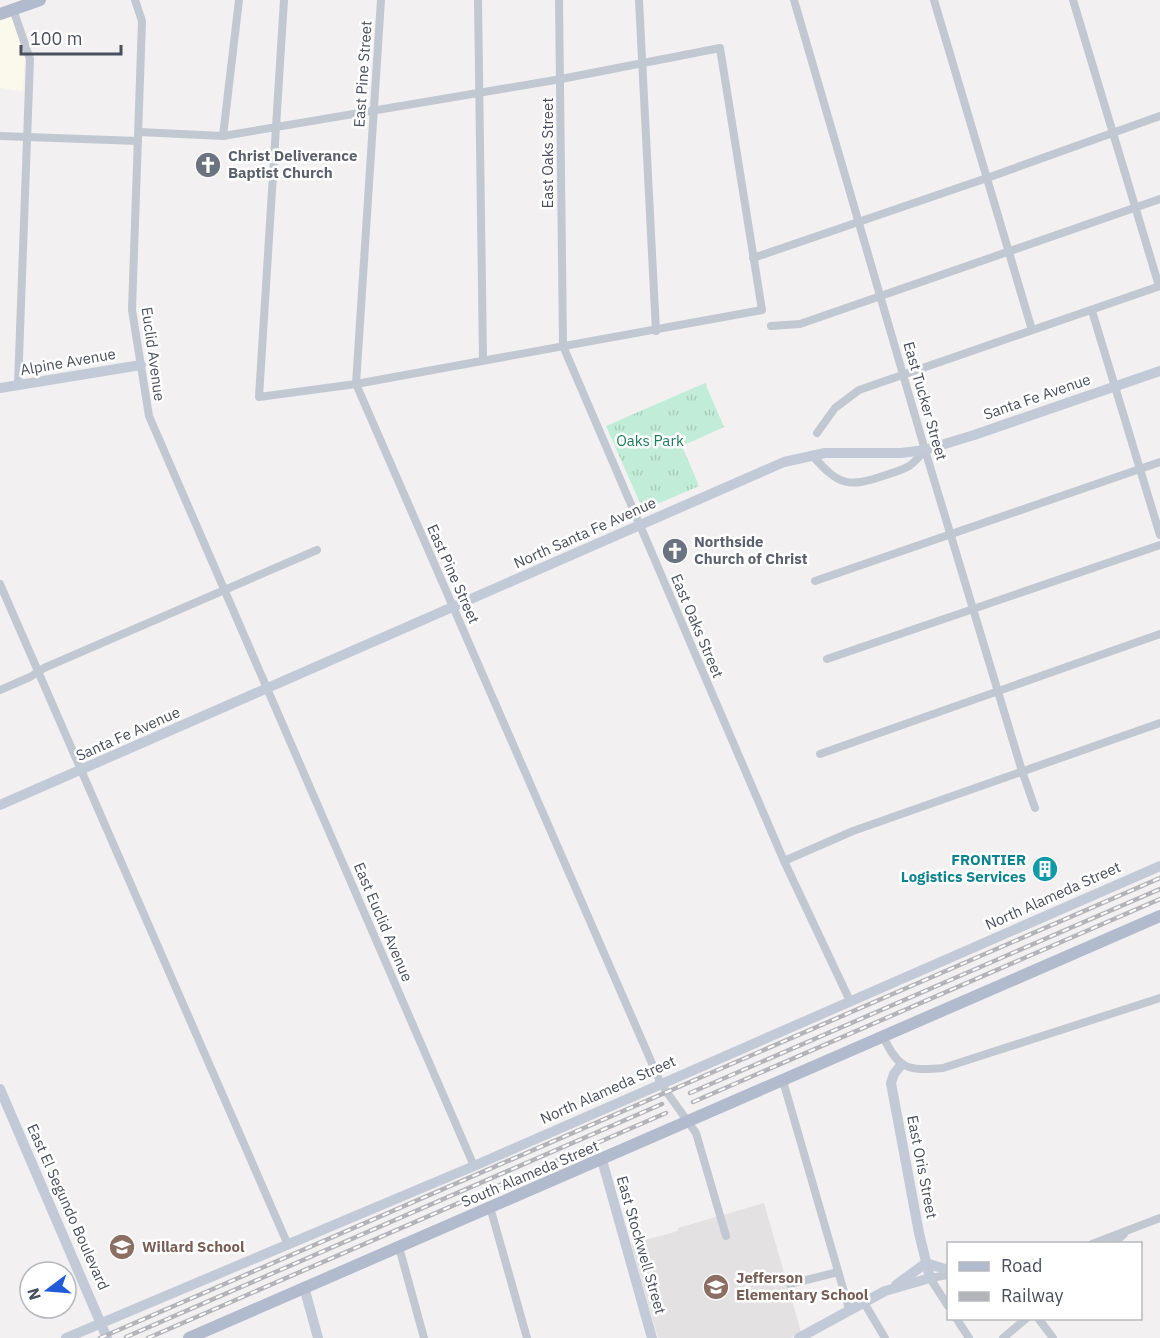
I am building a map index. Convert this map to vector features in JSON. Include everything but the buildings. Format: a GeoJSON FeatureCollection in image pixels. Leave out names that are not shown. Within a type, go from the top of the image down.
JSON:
{"type":"FeatureCollection","features":[{"type":"Feature","properties":{"kind":"main road"},"geometry":{"type":"LineString","coordinates":[[0,14],[40,0]]}},
{"type":"Feature","properties":{"kind":"main road"},"geometry":{"type":"LineString","coordinates":[[883,1036],[1160,916]]}},
{"type":"Feature","properties":{"kind":"main road","name":"South Alameda Street"},"geometry":{"type":"LineString","coordinates":[[189,1338],[211,1333],[304,1287],[602,1160],[883,1036]]}},
{"type":"Feature","properties":{"kind":"street","name":"Euclid Avenue"},"geometry":{"type":"LineString","coordinates":[[135,0],[142,21],[132,310],[151,421],[267,689]]}},
{"type":"Feature","properties":{"kind":"street"},"geometry":{"type":"LineString","coordinates":[[223,136],[239,0]]}},
{"type":"Feature","properties":{"kind":"street"},"geometry":{"type":"LineString","coordinates":[[0,136],[223,136],[276,126],[374,109],[561,79],[720,48],[762,310],[356,384],[259,397],[276,126],[284,0]]}},
{"type":"Feature","properties":{"kind":"street","name":"East Pine Street"},"geometry":{"type":"LineString","coordinates":[[381,0],[356,384],[661,1084],[696,1133],[726,1236]]}},
{"type":"Feature","properties":{"kind":"street"},"geometry":{"type":"LineString","coordinates":[[478,0],[483,360]]}},
{"type":"Feature","properties":{"kind":"street","name":"East Oaks Street"},"geometry":{"type":"LineString","coordinates":[[559,0],[563,346],[784,861],[850,1001]]}},
{"type":"Feature","properties":{"kind":"street"},"geometry":{"type":"LineString","coordinates":[[639,0],[656,331]]}},
{"type":"Feature","properties":{"kind":"street","name":"East Tucker Street"},"geometry":{"type":"LineString","coordinates":[[794,0],[972,610],[1035,808]]}},
{"type":"Feature","properties":{"kind":"street"},"geometry":{"type":"LineString","coordinates":[[934,0],[1032,330]]}},
{"type":"Feature","properties":{"kind":"street"},"geometry":{"type":"LineString","coordinates":[[817,433],[835,408],[860,390],[903,373],[1159,286],[1073,0]]}},
{"type":"Feature","properties":{"kind":"street"},"geometry":{"type":"LineString","coordinates":[[13,9],[30,59],[18,385]]}},
{"type":"Feature","properties":{"kind":"street"},"geometry":{"type":"LineString","coordinates":[[753,258],[1160,117]]}},
{"type":"Feature","properties":{"kind":"street"},"geometry":{"type":"LineString","coordinates":[[771,326],[800,324],[1160,199]]}},
{"type":"Feature","properties":{"kind":"street"},"geometry":{"type":"LineString","coordinates":[[1092,310],[1160,535]]}},
{"type":"Feature","properties":{"kind":"street","name":"Alpine Avenue"},"geometry":{"type":"LineString","coordinates":[[0,388],[141,365]]}},
{"type":"Feature","properties":{"kind":"street","name":"Santa Fe Avenue"},"geometry":{"type":"LineString","coordinates":[[925,450],[1160,371]]}},
{"type":"Feature","properties":{"kind":"street"},"geometry":{"type":"LineString","coordinates":[[812,455],[824,469],[852,484],[862,483],[911,467],[925,450]]}},
{"type":"Feature","properties":{"kind":"street","name":"North Santa Fe Avenue"},"geometry":{"type":"LineString","coordinates":[[267,689],[784,462],[812,455],[901,453],[925,450]]}},
{"type":"Feature","properties":{"kind":"street"},"geometry":{"type":"LineString","coordinates":[[815,581],[1160,462]]}},
{"type":"Feature","properties":{"kind":"street"},"geometry":{"type":"LineString","coordinates":[[827,659],[1160,544]]}},
{"type":"Feature","properties":{"kind":"street"},"geometry":{"type":"LineString","coordinates":[[0,690],[38,671],[317,549]]}},
{"type":"Feature","properties":{"kind":"street"},"geometry":{"type":"LineString","coordinates":[[0,584],[288,1245]]}},
{"type":"Feature","properties":{"kind":"street"},"geometry":{"type":"LineString","coordinates":[[820,754],[1160,633]]}},
{"type":"Feature","properties":{"kind":"street","name":"Santa Fe Avenue"},"geometry":{"type":"LineString","coordinates":[[0,805],[267,689]]}},
{"type":"Feature","properties":{"kind":"street","name":"East Euclid Avenue"},"geometry":{"type":"LineString","coordinates":[[267,689],[474,1166]]}},
{"type":"Feature","properties":{"kind":"street"},"geometry":{"type":"LineString","coordinates":[[784,861],[854,831],[1160,723]]}},
{"type":"Feature","properties":{"kind":"street","name":"North Alameda Street"},"geometry":{"type":"LineString","coordinates":[[66,1338],[474,1166],[1160,866]]}},
{"type":"Feature","properties":{"kind":"street"},"geometry":{"type":"LineString","coordinates":[[883,1036],[894,1059],[901,1065],[928,1069],[951,1066],[1160,998]]}},
{"type":"Feature","properties":{"kind":"street","name":"East Oris Street"},"geometry":{"type":"LineString","coordinates":[[901,1065],[891,1083],[926,1263],[930,1278],[945,1296]]}},
{"type":"Feature","properties":{"kind":"street"},"geometry":{"type":"LineString","coordinates":[[783,1081],[849,1309]]}},
{"type":"Feature","properties":{"kind":"street","name":"East El Segundo Boulevard"},"geometry":{"type":"LineString","coordinates":[[0,1089],[107,1338]]}},
{"type":"Feature","properties":{"kind":"street","name":"East Stockwell Street"},"geometry":{"type":"LineString","coordinates":[[602,1160],[652,1338]]}},
{"type":"Feature","properties":{"kind":"street"},"geometry":{"type":"LineString","coordinates":[[490,1207],[526,1338]]}},
{"type":"Feature","properties":{"kind":"street"},"geometry":{"type":"LineString","coordinates":[[1098,1242],[1160,1218]]}},
{"type":"Feature","properties":{"kind":"street"},"geometry":{"type":"LineString","coordinates":[[1115,1242],[1128,1231]]}},
{"type":"Feature","properties":{"kind":"street"},"geometry":{"type":"LineString","coordinates":[[399,1247],[424,1338]]}},
{"type":"Feature","properties":{"kind":"street"},"geometry":{"type":"LineString","coordinates":[[894,1288],[926,1263],[947,1270]]}},
{"type":"Feature","properties":{"kind":"street"},"geometry":{"type":"LineString","coordinates":[[790,1284],[838,1272]]}},
{"type":"Feature","properties":{"kind":"street"},"geometry":{"type":"LineString","coordinates":[[800,1338],[863,1301],[894,1288],[947,1275]]}},
{"type":"Feature","properties":{"kind":"street"},"geometry":{"type":"LineString","coordinates":[[304,1287],[318,1338]]}},
{"type":"Feature","properties":{"kind":"street"},"geometry":{"type":"LineString","coordinates":[[863,1301],[885,1338]]}},
{"type":"Feature","properties":{"kind":"street"},"geometry":{"type":"LineString","coordinates":[[957,1320],[969,1338]]}},
{"type":"Feature","properties":{"kind":"street"},"geometry":{"type":"LineString","coordinates":[[1002,1338],[1024,1320]]}},
{"type":"Feature","properties":{"kind":"street"},"geometry":{"type":"LineString","coordinates":[[1040,1320],[1053,1338]]}},
{"type":"Feature","properties":{"kind":"shaded area"},"geometry":{"type":"Polygon","coordinates":[[[12,16],[25,58],[23,91],[0,88],[0,21],[12,16]]]}},
{"type":"Feature","properties":{"kind":"shaded area","name":"Jefferson Elementary School"},"geometry":{"type":"Polygon","coordinates":[[[764,1203],[801,1332],[791,1338],[658,1338],[631,1244],[764,1203]]]}},
{"type":"Feature","properties":{"kind":"green space","name":"Oaks Park"},"geometry":{"type":"Polygon","coordinates":[[[705,383],[724,427],[682,446],[699,486],[643,510],[606,426],[705,383]]]}},
{"type":"Feature","properties":{"kind":"railway"},"geometry":{"type":"LineString","coordinates":[[100,1338],[1160,878]]}},
{"type":"Feature","properties":{"kind":"railway"},"geometry":{"type":"LineString","coordinates":[[690,1093],[1160,889]]}},
{"type":"Feature","properties":{"kind":"railway"},"geometry":{"type":"LineString","coordinates":[[693,1102],[1160,899]]}},
{"type":"Feature","properties":{"kind":"railway"},"geometry":{"type":"LineString","coordinates":[[126,1337],[662,1104]]}},
{"type":"Feature","properties":{"kind":"railway"},"geometry":{"type":"LineString","coordinates":[[148,1338],[666,1113]]}},
{"type":"Feature","properties":{"kind":"place","name":"Christ Deliverance Baptist Church"},"geometry":{"type":"Point","coordinates":[208,165]}},
{"type":"Feature","properties":{"kind":"place","name":"Northside Church of Christ"},"geometry":{"type":"Point","coordinates":[675,551]}},
{"type":"Feature","properties":{"kind":"place","name":"FRONTIER Logistics Services"},"geometry":{"type":"Point","coordinates":[1045,869]}},
{"type":"Feature","properties":{"kind":"place","name":"Willard School"},"geometry":{"type":"Point","coordinates":[122,1247]}},
{"type":"Feature","properties":{"kind":"place","name":"Jefferson Elementary School"},"geometry":{"type":"Point","coordinates":[716,1287]}}]}
